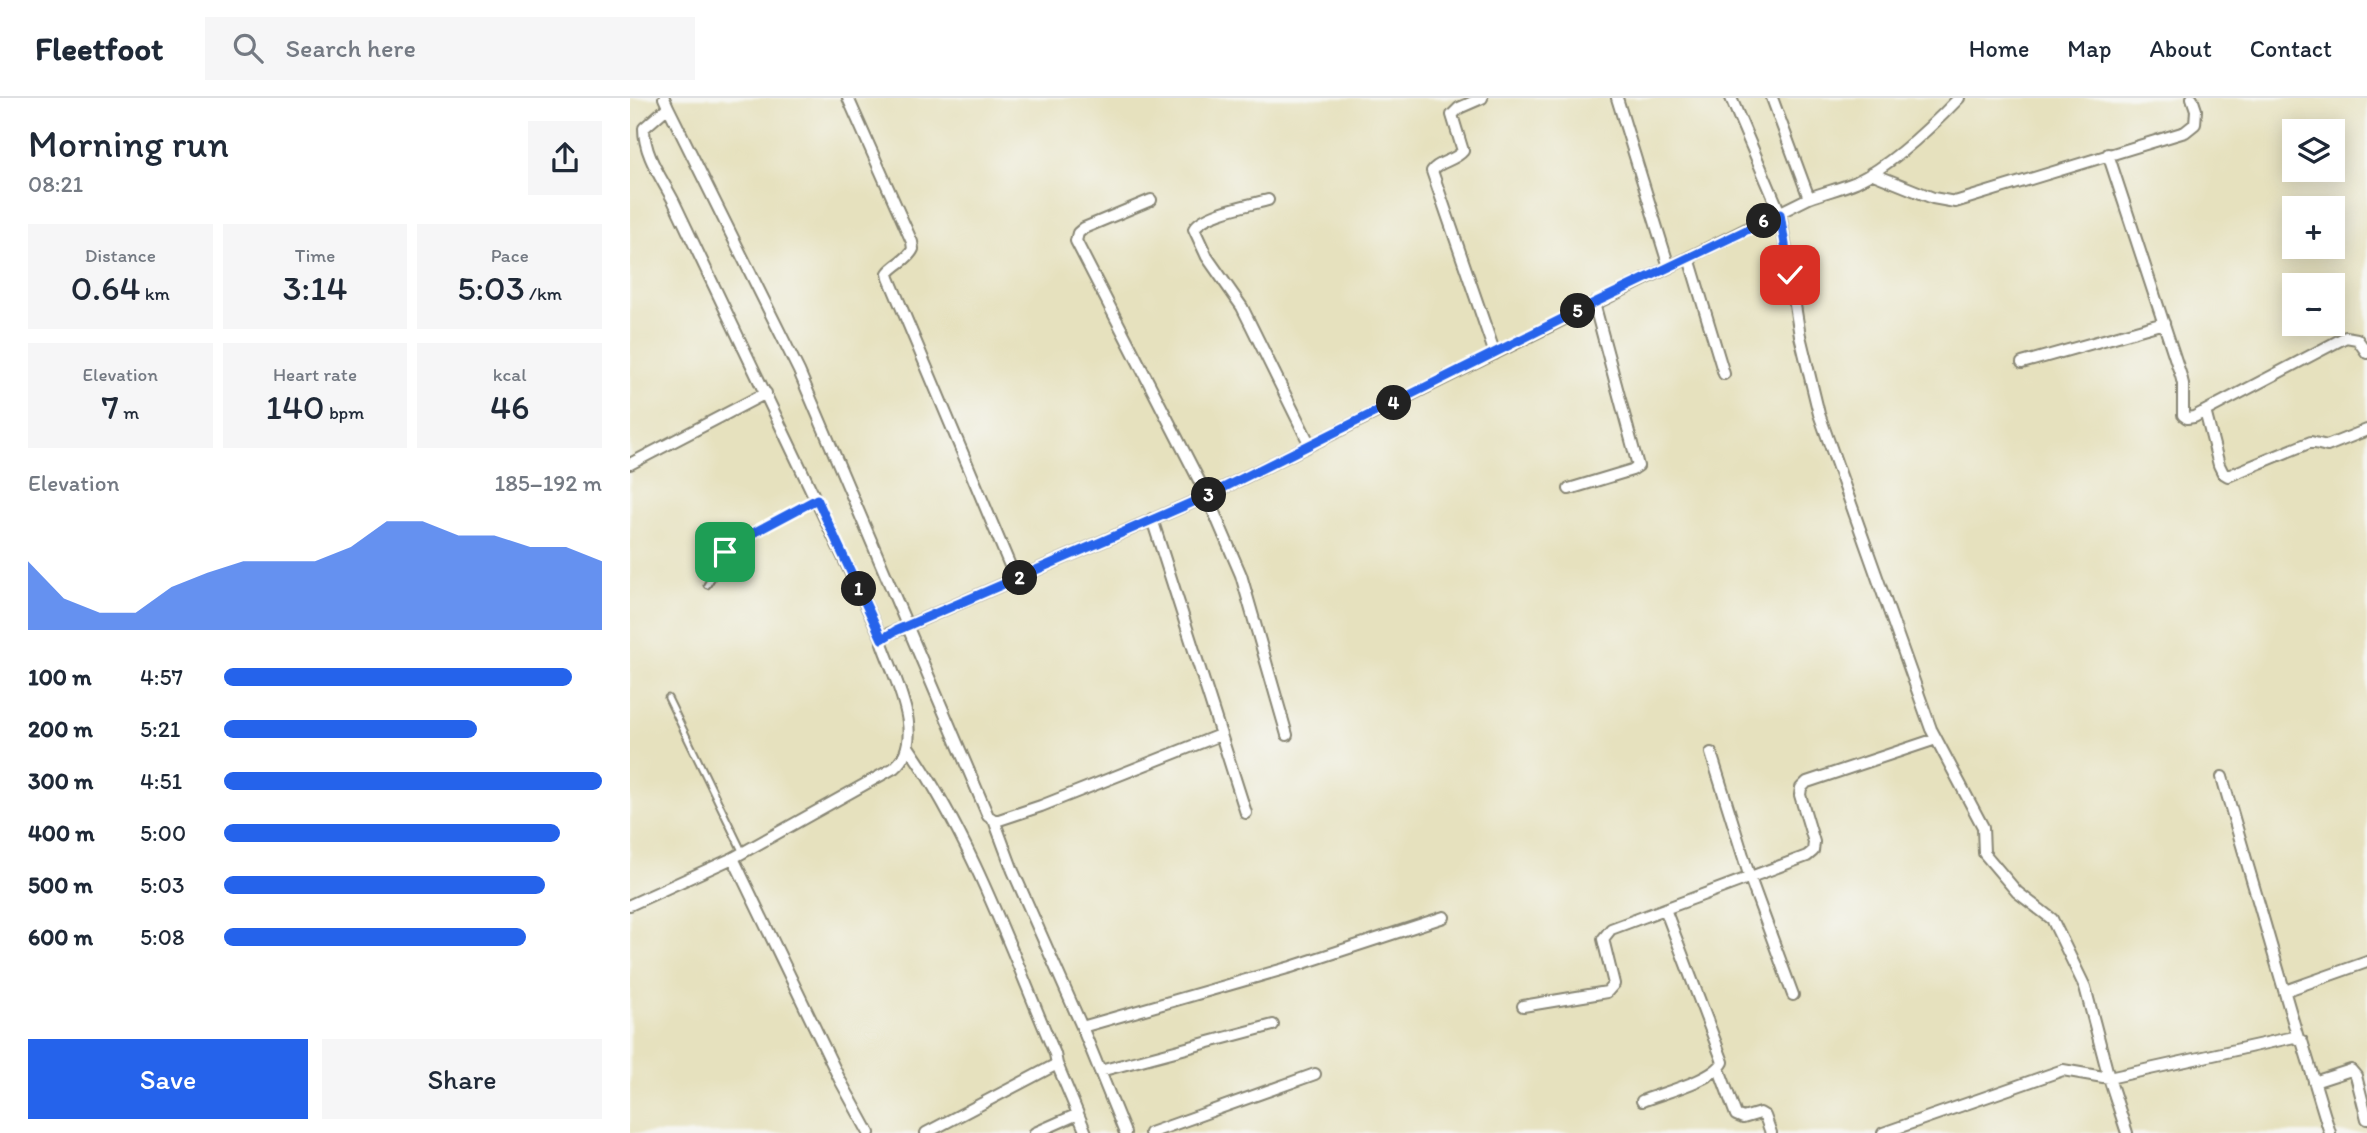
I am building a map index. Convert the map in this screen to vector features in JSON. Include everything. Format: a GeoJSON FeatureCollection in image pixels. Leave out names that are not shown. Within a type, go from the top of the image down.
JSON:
{"type":"FeatureCollection","features":[{"type":"Feature","properties":{"kind":"street"},"geometry":{"type":"LineString","coordinates":[[848,98],[912,242],[910,256],[892,267],[888,273],[889,278],[1016,580]]}},
{"type":"Feature","properties":{"kind":"street"},"geometry":{"type":"LineString","coordinates":[[1482,98],[1459,108],[1452,115],[1463,151],[1432,171],[1495,354]]}},
{"type":"Feature","properties":{"kind":"street"},"geometry":{"type":"LineString","coordinates":[[1617,98],[1669,267]]}},
{"type":"Feature","properties":{"kind":"street"},"geometry":{"type":"LineString","coordinates":[[1731,98],[1780,214],[1800,336],[1819,414],[1936,740],[1983,827],[1984,853],[2017,892],[2052,919],[2085,987],[2127,1133]]}},
{"type":"Feature","properties":{"kind":"street"},"geometry":{"type":"LineString","coordinates":[[1773,98],[1809,198]]}},
{"type":"Feature","properties":{"kind":"street"},"geometry":{"type":"LineString","coordinates":[[888,635],[1207,496],[1809,198],[1855,183],[1871,173],[1959,98]]}},
{"type":"Feature","properties":{"kind":"street"},"geometry":{"type":"LineString","coordinates":[[1871,173],[1933,198],[1955,202],[2185,132],[2195,124],[2196,110],[2192,98]]}},
{"type":"Feature","properties":{"kind":"street"},"geometry":{"type":"LineString","coordinates":[[1086,1133],[975,866],[942,799],[909,748],[907,715],[888,635],[817,499],[644,144],[644,128],[666,102],[799,371],[985,809],[994,820],[1013,871],[1082,1027],[1125,1133]]}},
{"type":"Feature","properties":{"kind":"street"},"geometry":{"type":"LineString","coordinates":[[2108,154],[2183,384],[2183,415],[2187,418],[2194,417],[2346,337],[2357,339],[2367,353]]}},
{"type":"Feature","properties":{"kind":"street"},"geometry":{"type":"LineString","coordinates":[[1151,200],[1084,228],[1078,233],[1076,241],[1207,496],[1241,575],[1287,735]]}},
{"type":"Feature","properties":{"kind":"street"},"geometry":{"type":"LineString","coordinates":[[1268,200],[1198,222],[1194,229],[1207,257],[1242,307],[1310,445]]}},
{"type":"Feature","properties":{"kind":"street"},"geometry":{"type":"LineString","coordinates":[[1689,258],[1724,374]]}},
{"type":"Feature","properties":{"kind":"street"},"geometry":{"type":"LineString","coordinates":[[1569,489],[1638,466],[1594,303]]}},
{"type":"Feature","properties":{"kind":"street"},"geometry":{"type":"LineString","coordinates":[[2022,363],[2164,323]]}},
{"type":"Feature","properties":{"kind":"street"},"geometry":{"type":"LineString","coordinates":[[630,464],[766,393]]}},
{"type":"Feature","properties":{"kind":"street"},"geometry":{"type":"LineString","coordinates":[[2205,411],[2220,466],[2228,476],[2311,442],[2327,446],[2367,430]]}},
{"type":"Feature","properties":{"kind":"street"},"geometry":{"type":"LineString","coordinates":[[1152,519],[1246,813]]}},
{"type":"Feature","properties":{"kind":"street"},"geometry":{"type":"LineString","coordinates":[[994,820],[1041,806],[1220,735]]}},
{"type":"Feature","properties":{"kind":"street"},"geometry":{"type":"LineString","coordinates":[[1523,1006],[1607,992],[1613,988],[1603,939],[1611,929],[1807,856],[1813,850],[1814,842],[1800,794],[1801,788],[1807,782],[1936,740]]}},
{"type":"Feature","properties":{"kind":"street"},"geometry":{"type":"LineString","coordinates":[[630,905],[738,856],[894,768],[909,748]]}},
{"type":"Feature","properties":{"kind":"street"},"geometry":{"type":"LineString","coordinates":[[1711,753],[1750,878],[1793,995]]}},
{"type":"Feature","properties":{"kind":"street"},"geometry":{"type":"LineString","coordinates":[[2222,777],[2298,1038],[2302,1041],[2330,1133]]}},
{"type":"Feature","properties":{"kind":"street"},"geometry":{"type":"LineString","coordinates":[[738,856],[840,1080],[869,1133]]}},
{"type":"Feature","properties":{"kind":"street"},"geometry":{"type":"LineString","coordinates":[[1642,1101],[1709,1076],[1719,1069],[1723,1062],[1665,909]]}},
{"type":"Feature","properties":{"kind":"street"},"geometry":{"type":"LineString","coordinates":[[1082,1027],[1290,967],[1444,917]]}},
{"type":"Feature","properties":{"kind":"street"},"geometry":{"type":"LineString","coordinates":[[2285,991],[2367,962]]}},
{"type":"Feature","properties":{"kind":"street"},"geometry":{"type":"LineString","coordinates":[[1100,1071],[1273,1025]]}},
{"type":"Feature","properties":{"kind":"street"},"geometry":{"type":"LineString","coordinates":[[1883,1133],[2063,1070],[2109,1078],[2298,1038]]}},
{"type":"Feature","properties":{"kind":"street"},"geometry":{"type":"LineString","coordinates":[[926,1133],[1056,1064]]}},
{"type":"Feature","properties":{"kind":"street"},"geometry":{"type":"LineString","coordinates":[[1719,1069],[1736,1115],[1743,1118],[1760,1113],[1765,1116],[1771,1133]]}},
{"type":"Feature","properties":{"kind":"street"},"geometry":{"type":"LineString","coordinates":[[2314,1082],[2351,1070],[2356,1076],[2367,1119]]}},
{"type":"Feature","properties":{"kind":"street"},"geometry":{"type":"LineString","coordinates":[[1150,1133],[1315,1074]]}},
{"type":"Feature","properties":{"kind":"street"},"geometry":{"type":"LineString","coordinates":[[1035,1133],[1078,1114]]}},
{"type":"Feature","properties":{"kind":"lane"},"geometry":{"type":"LineString","coordinates":[[707,585],[731,547],[817,499]]}},
{"type":"Feature","properties":{"kind":"lane"},"geometry":{"type":"LineString","coordinates":[[668,698],[738,856]]}},
{"type":"Feature","properties":{"kind":"route"},"geometry":{"type":"LineString","coordinates":[[725,552],[742,539],[817,499],[882,639],[1207,496],[1594,303],[1780,214],[1790,275]]}}]}
